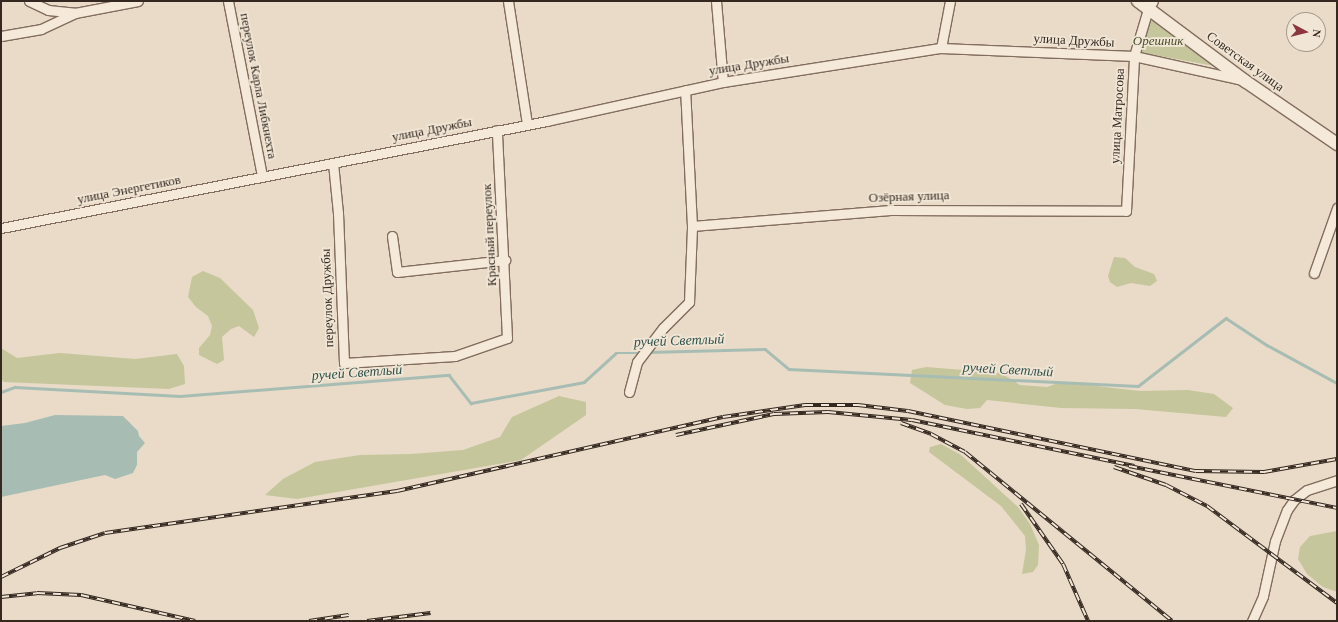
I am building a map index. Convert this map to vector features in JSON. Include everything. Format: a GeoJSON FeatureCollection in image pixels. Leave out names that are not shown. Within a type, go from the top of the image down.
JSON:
{"type":"FeatureCollection","features":[{"type":"Feature","properties":{"kind":"street"},"geometry":{"type":"LineString","coordinates":[[30,1],[48,10],[75,13]]}},
{"type":"Feature","properties":{"kind":"street"},"geometry":{"type":"LineString","coordinates":[[1,36],[41,29],[75,13],[138,1]]}},
{"type":"Feature","properties":{"kind":"street","name":"переулок Карла Либкнехта"},"geometry":{"type":"LineString","coordinates":[[228,1],[262,176]]}},
{"type":"Feature","properties":{"kind":"street"},"geometry":{"type":"LineString","coordinates":[[508,1],[527,124]]}},
{"type":"Feature","properties":{"kind":"street"},"geometry":{"type":"LineString","coordinates":[[716,1],[723,82]]}},
{"type":"Feature","properties":{"kind":"street"},"geometry":{"type":"LineString","coordinates":[[941,48],[950,1]]}},
{"type":"Feature","properties":{"kind":"street","name":"Советская улица"},"geometry":{"type":"LineString","coordinates":[[1138,1],[1150,5],[1246,81],[1337,144]]}},
{"type":"Feature","properties":{"kind":"street","name":"улица Матросова"},"geometry":{"type":"LineString","coordinates":[[1126,211],[1134,56],[1150,5]]}},
{"type":"Feature","properties":{"kind":"street","name":"улица Дружбы"},"geometry":{"type":"LineString","coordinates":[[262,176],[527,124],[723,82],[941,48],[1134,56],[1246,81]]}},
{"type":"Feature","properties":{"kind":"street"},"geometry":{"type":"LineString","coordinates":[[628,392],[631,377],[640,358],[648,347],[690,302],[692,226],[685,90]]}},
{"type":"Feature","properties":{"kind":"street","name":"Красный переулок"},"geometry":{"type":"LineString","coordinates":[[497,130],[505,260],[506,338]]}},
{"type":"Feature","properties":{"kind":"street","name":"переулок Дружбы"},"geometry":{"type":"LineString","coordinates":[[333,163],[338,212],[344,363],[455,356],[506,338]]}},
{"type":"Feature","properties":{"kind":"street","name":"улица Энергетиков"},"geometry":{"type":"LineString","coordinates":[[1,228],[262,176]]}},
{"type":"Feature","properties":{"kind":"street"},"geometry":{"type":"LineString","coordinates":[[1314,273],[1337,208]]}},
{"type":"Feature","properties":{"kind":"street","name":"Озёрная улица"},"geometry":{"type":"LineString","coordinates":[[692,226],[890,210],[1126,211]]}},
{"type":"Feature","properties":{"kind":"street"},"geometry":{"type":"LineString","coordinates":[[392,236],[396,272],[505,260]]}},
{"type":"Feature","properties":{"kind":"street"},"geometry":{"type":"LineString","coordinates":[[1252,621],[1263,596],[1275,541],[1287,510],[1294,500],[1307,490],[1337,480]]}},
{"type":"Feature","properties":{"kind":"green space","name":"Орешник"},"geometry":{"type":"Polygon","coordinates":[[[1150,15],[1220,67],[1138,52],[1150,15]]]}},
{"type":"Feature","properties":{"kind":"green space"},"geometry":{"type":"Polygon","coordinates":[[[1114,257],[1125,258],[1135,267],[1154,274],[1157,281],[1150,286],[1131,283],[1117,287],[1110,282],[1108,276],[1114,257]]]}},
{"type":"Feature","properties":{"kind":"green space"},"geometry":{"type":"Polygon","coordinates":[[[203,271],[220,278],[253,310],[259,328],[254,337],[239,326],[231,329],[222,337],[224,360],[217,364],[199,355],[199,348],[210,335],[212,326],[208,316],[196,307],[188,297],[192,277],[203,271]]]}},
{"type":"Feature","properties":{"kind":"green space"},"geometry":{"type":"Polygon","coordinates":[[[1,348],[17,358],[60,353],[135,359],[177,354],[184,366],[185,384],[169,389],[4,382],[1,379],[1,348]]]}},
{"type":"Feature","properties":{"kind":"green space"},"geometry":{"type":"Polygon","coordinates":[[[926,367],[1001,373],[1020,385],[1047,387],[1061,382],[1140,391],[1188,390],[1214,394],[1233,408],[1226,417],[1135,409],[1061,408],[987,400],[980,408],[967,409],[945,405],[910,383],[912,370],[926,367]]]}},
{"type":"Feature","properties":{"kind":"green space"},"geometry":{"type":"Polygon","coordinates":[[[559,396],[586,402],[586,415],[521,460],[297,499],[265,495],[283,479],[315,462],[360,455],[411,454],[463,450],[500,437],[512,417],[559,396]]]}},
{"type":"Feature","properties":{"kind":"green space"},"geometry":{"type":"Polygon","coordinates":[[[941,444],[961,455],[1018,507],[1030,524],[1039,545],[1038,565],[1033,572],[1022,574],[1026,550],[1025,536],[1001,506],[929,452],[930,447],[941,444]]]}},
{"type":"Feature","properties":{"kind":"green space"},"geometry":{"type":"Polygon","coordinates":[[[1337,531],[1337,592],[1323,587],[1307,574],[1298,559],[1300,547],[1310,536],[1337,531]]]}},
{"type":"Feature","properties":{"kind":"shaded area"},"geometry":{"type":"Polygon","coordinates":[[[55,415],[123,416],[138,431],[139,436],[145,443],[137,452],[137,465],[133,473],[115,479],[105,475],[1,497],[1,426],[25,423],[55,415]]]}},
{"type":"Feature","properties":{"kind":"waterway","name":"ручей Светлый"},"geometry":{"type":"LineString","coordinates":[[648,352],[765,349],[789,369],[1138,386],[1226,318],[1267,345],[1337,383]]}},
{"type":"Feature","properties":{"kind":"waterway","name":"ручей Светлый"},"geometry":{"type":"LineString","coordinates":[[1,392],[15,387],[180,396],[449,375],[471,403],[584,382],[616,353],[641,353]]}},
{"type":"Feature","properties":{"kind":"railway"},"geometry":{"type":"LineString","coordinates":[[1,577],[60,548],[105,533],[397,491],[723,417],[805,405],[858,405],[908,411],[1196,471],[1264,472],[1337,459]]}},
{"type":"Feature","properties":{"kind":"railway"},"geometry":{"type":"LineString","coordinates":[[676,435],[774,414],[828,412],[912,420],[1134,466]]}},
{"type":"Feature","properties":{"kind":"railway"},"geometry":{"type":"LineString","coordinates":[[901,423],[931,434],[965,452],[1172,621]]}},
{"type":"Feature","properties":{"kind":"railway"},"geometry":{"type":"LineString","coordinates":[[1129,466],[1337,508]]}},
{"type":"Feature","properties":{"kind":"railway"},"geometry":{"type":"LineString","coordinates":[[1114,467],[1166,485],[1207,506],[1337,603]]}},
{"type":"Feature","properties":{"kind":"railway"},"geometry":{"type":"LineString","coordinates":[[1021,504],[1063,564],[1088,621]]}},
{"type":"Feature","properties":{"kind":"railway"},"geometry":{"type":"LineString","coordinates":[[1,597],[37,593],[81,595],[195,621]]}},
{"type":"Feature","properties":{"kind":"railway"},"geometry":{"type":"LineString","coordinates":[[367,621],[430,613]]}},
{"type":"Feature","properties":{"kind":"railway"},"geometry":{"type":"LineString","coordinates":[[309,621],[349,615]]}}]}
